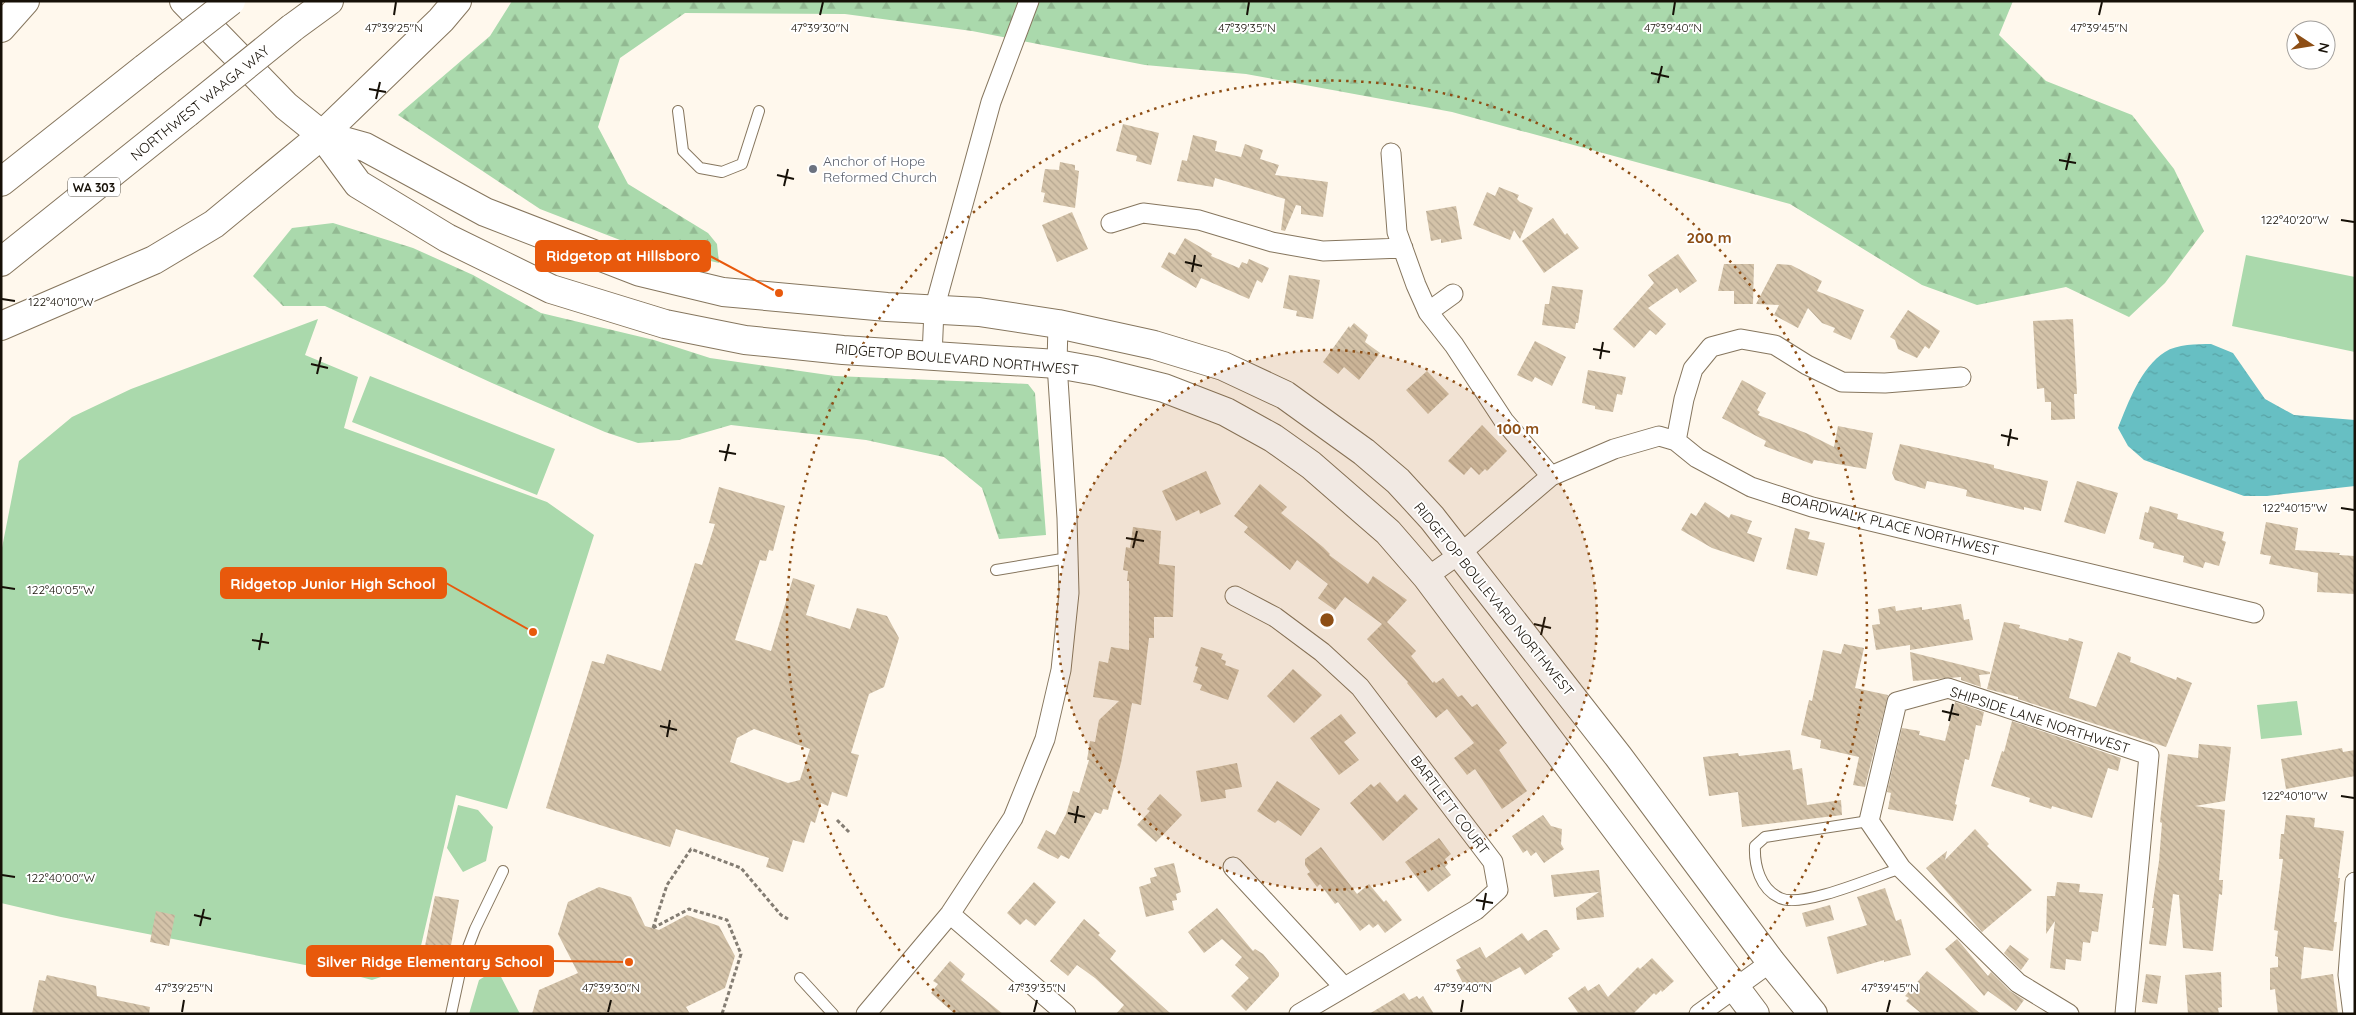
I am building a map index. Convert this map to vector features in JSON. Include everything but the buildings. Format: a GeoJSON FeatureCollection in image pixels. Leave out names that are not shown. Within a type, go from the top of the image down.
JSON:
{"type":"FeatureCollection","features":[{"type":"Feature","properties":{"kind":"main road"},"geometry":{"type":"LineString","coordinates":[[1,28],[25,1]]}},
{"type":"Feature","properties":{"kind":"main road","name":"RIDGETOP BOULEVARD NORTHWEST"},"geometry":{"type":"LineString","coordinates":[[184,1],[286,106],[322,134],[358,184],[447,238],[551,289],[664,324],[745,340],[932,356],[1057,364],[1096,371],[1164,388],[1226,412],[1272,438],[1338,487],[1388,532],[1427,577],[1622,834],[1734,988],[1756,1014]]}},
{"type":"Feature","properties":{"kind":"main road"},"geometry":{"type":"LineString","coordinates":[[1,182],[231,1]]}},
{"type":"Feature","properties":{"kind":"main road","name":"NORTHWEST WAAGA WAY"},"geometry":{"type":"LineString","coordinates":[[1,262],[292,28],[329,1]]}},
{"type":"Feature","properties":{"kind":"main road"},"geometry":{"type":"LineString","coordinates":[[1,326],[154,260],[186,242],[234,210],[322,134],[440,20],[457,1]]}},
{"type":"Feature","properties":{"kind":"main road","name":"RIDGETOP BOULEVARD NORTHWEST"},"geometry":{"type":"LineString","coordinates":[[322,134],[364,146],[485,212],[640,272],[723,292],[934,310],[979,312],[1058,324],[1170,349],[1230,370],[1285,395],[1364,452],[1398,481],[1461,553],[1618,756],[1771,962],[1813,1014]]}},
{"type":"Feature","properties":{"kind":"street"},"geometry":{"type":"LineString","coordinates":[[932,356],[934,310],[992,102],[1029,1]]}},
{"type":"Feature","properties":{"kind":"street"},"geometry":{"type":"LineString","coordinates":[[1391,153],[1397,232],[1428,312],[1454,345],[1504,421],[1551,476]]}},
{"type":"Feature","properties":{"kind":"street"},"geometry":{"type":"LineString","coordinates":[[1111,224],[1144,213],[1199,220],[1272,242],[1323,251],[1403,248]]}},
{"type":"Feature","properties":{"kind":"street"},"geometry":{"type":"LineString","coordinates":[[1428,312],[1453,294]]}},
{"type":"Feature","properties":{"kind":"street"},"geometry":{"type":"LineString","coordinates":[[866,1014],[950,914],[1013,818],[1045,739],[1061,670],[1069,593],[1057,364],[1058,324]]}},
{"type":"Feature","properties":{"kind":"street"},"geometry":{"type":"LineString","coordinates":[[1427,577],[1461,553],[1551,476],[1614,449],[1659,436],[1676,441],[1684,399],[1693,368],[1711,347],[1741,339],[1775,345],[1807,365],[1842,382],[1884,383],[1961,377]]}},
{"type":"Feature","properties":{"kind":"street","name":"BOARDWALK PLACE NORTHWEST"},"geometry":{"type":"LineString","coordinates":[[1676,441],[1697,458],[1751,488],[1812,508],[2254,613]]}},
{"type":"Feature","properties":{"kind":"street","name":"BARTLETT COURT"},"geometry":{"type":"LineString","coordinates":[[1235,596],[1275,617],[1322,652],[1360,687],[1493,862],[1498,890],[1476,910],[1299,1014]]}},
{"type":"Feature","properties":{"kind":"street","name":"SHIPSIDE LANE NORTHWEST"},"geometry":{"type":"LineString","coordinates":[[1868,821],[1897,702],[1948,688],[2149,755],[2125,1014]]}},
{"type":"Feature","properties":{"kind":"street"},"geometry":{"type":"LineString","coordinates":[[1868,821],[1901,868],[2018,983],[2069,1014]]}},
{"type":"Feature","properties":{"kind":"street"},"geometry":{"type":"LineString","coordinates":[[1233,867],[1344,986]]}},
{"type":"Feature","properties":{"kind":"street"},"geometry":{"type":"LineString","coordinates":[[2353,1014],[2348,974],[2355,882]]}},
{"type":"Feature","properties":{"kind":"street"},"geometry":{"type":"LineString","coordinates":[[950,914],[1066,1014]]}},
{"type":"Feature","properties":{"kind":"street"},"geometry":{"type":"LineString","coordinates":[[1699,1014],[1771,962]]}},
{"type":"Feature","properties":{"kind":"lane"},"geometry":{"type":"LineString","coordinates":[[678,111],[682,151],[700,168],[722,172],[742,164],[759,111]]}},
{"type":"Feature","properties":{"kind":"lane"},"geometry":{"type":"LineString","coordinates":[[996,570],[1068,558]]}},
{"type":"Feature","properties":{"kind":"lane"},"geometry":{"type":"LineString","coordinates":[[1868,821],[1765,837],[1755,846],[1754,863],[1764,884],[1780,899],[1799,900],[1825,895],[1901,868]]}},
{"type":"Feature","properties":{"kind":"lane"},"geometry":{"type":"LineString","coordinates":[[451,1014],[465,955],[475,929],[504,870]]}},
{"type":"Feature","properties":{"kind":"lane"},"geometry":{"type":"LineString","coordinates":[[800,978],[833,1014]]}},
{"type":"Feature","properties":{"kind":"path"},"geometry":{"type":"LineString","coordinates":[[837,820],[850,833]]}},
{"type":"Feature","properties":{"kind":"path"},"geometry":{"type":"LineString","coordinates":[[722,1014],[741,954],[727,920],[688,910],[653,928],[667,885],[691,849],[741,868],[781,915],[788,919]]}},
{"type":"Feature","properties":{"kind":"green space"},"geometry":{"type":"Polygon","coordinates":[[[512,1],[2013,1],[1999,35],[2046,81],[2132,115],[2174,169],[2204,231],[2165,283],[2129,317],[2066,287],[1977,305],[1922,285],[1790,204],[1452,112],[1246,74],[1145,65],[972,31],[845,14],[685,13],[620,58],[598,127],[628,184],[708,233],[717,244],[719,263],[620,240],[540,209],[398,115],[490,36],[512,1]]]}},
{"type":"Feature","properties":{"kind":"green space"},"geometry":{"type":"Polygon","coordinates":[[[333,223],[413,248],[473,275],[541,313],[654,340],[710,358],[835,376],[1028,384],[1035,393],[1046,535],[999,539],[982,488],[944,457],[866,440],[731,425],[679,440],[638,443],[605,432],[492,383],[325,306],[283,306],[253,276],[292,228],[333,223]]]}},
{"type":"Feature","properties":{"kind":"green space"},"geometry":{"type":"Polygon","coordinates":[[[2246,255],[2355,277],[2355,352],[2232,326],[2246,255]]]}},
{"type":"Feature","properties":{"kind":"green space"},"geometry":{"type":"Polygon","coordinates":[[[318,319],[305,355],[358,377],[344,428],[547,502],[594,535],[507,809],[456,795],[420,950],[402,970],[372,980],[346,973],[61,917],[1,903],[1,553],[19,461],[72,417],[131,389],[318,319]]]}},
{"type":"Feature","properties":{"kind":"green space"},"geometry":{"type":"Polygon","coordinates":[[[370,376],[555,449],[537,495],[352,422],[370,376]]]}},
{"type":"Feature","properties":{"kind":"green space"},"geometry":{"type":"Polygon","coordinates":[[[2297,701],[2302,735],[2261,739],[2257,705],[2297,701]]]}},
{"type":"Feature","properties":{"kind":"green space"},"geometry":{"type":"Polygon","coordinates":[[[458,805],[478,810],[493,827],[486,861],[463,872],[447,848],[458,805]]]}},
{"type":"Feature","properties":{"kind":"green space"},"geometry":{"type":"Polygon","coordinates":[[[497,969],[520,1014],[469,1014],[479,980],[497,969]]]}},
{"type":"Feature","properties":{"kind":"water"},"geometry":{"type":"Polygon","coordinates":[[[2211,344],[2233,353],[2265,399],[2294,415],[2355,420],[2355,486],[2267,496],[2244,496],[2144,460],[2128,446],[2118,428],[2136,386],[2149,367],[2165,352],[2175,347],[2211,344]]]}},
{"type":"Feature","properties":{"kind":"place","name":"Anchor of Hope Reformed Church"},"geometry":{"type":"Point","coordinates":[813,169]}},
{"type":"Feature","properties":{"kind":"place","name":"Ridgetop at Hillsboro"},"geometry":{"type":"Point","coordinates":[779,293]}},
{"type":"Feature","properties":{"kind":"place","name":"Ridgetop Junior High School"},"geometry":{"type":"Point","coordinates":[533,632]}},
{"type":"Feature","properties":{"kind":"place","name":"Silver Ridge Elementary School"},"geometry":{"type":"Point","coordinates":[629,962]}}]}
